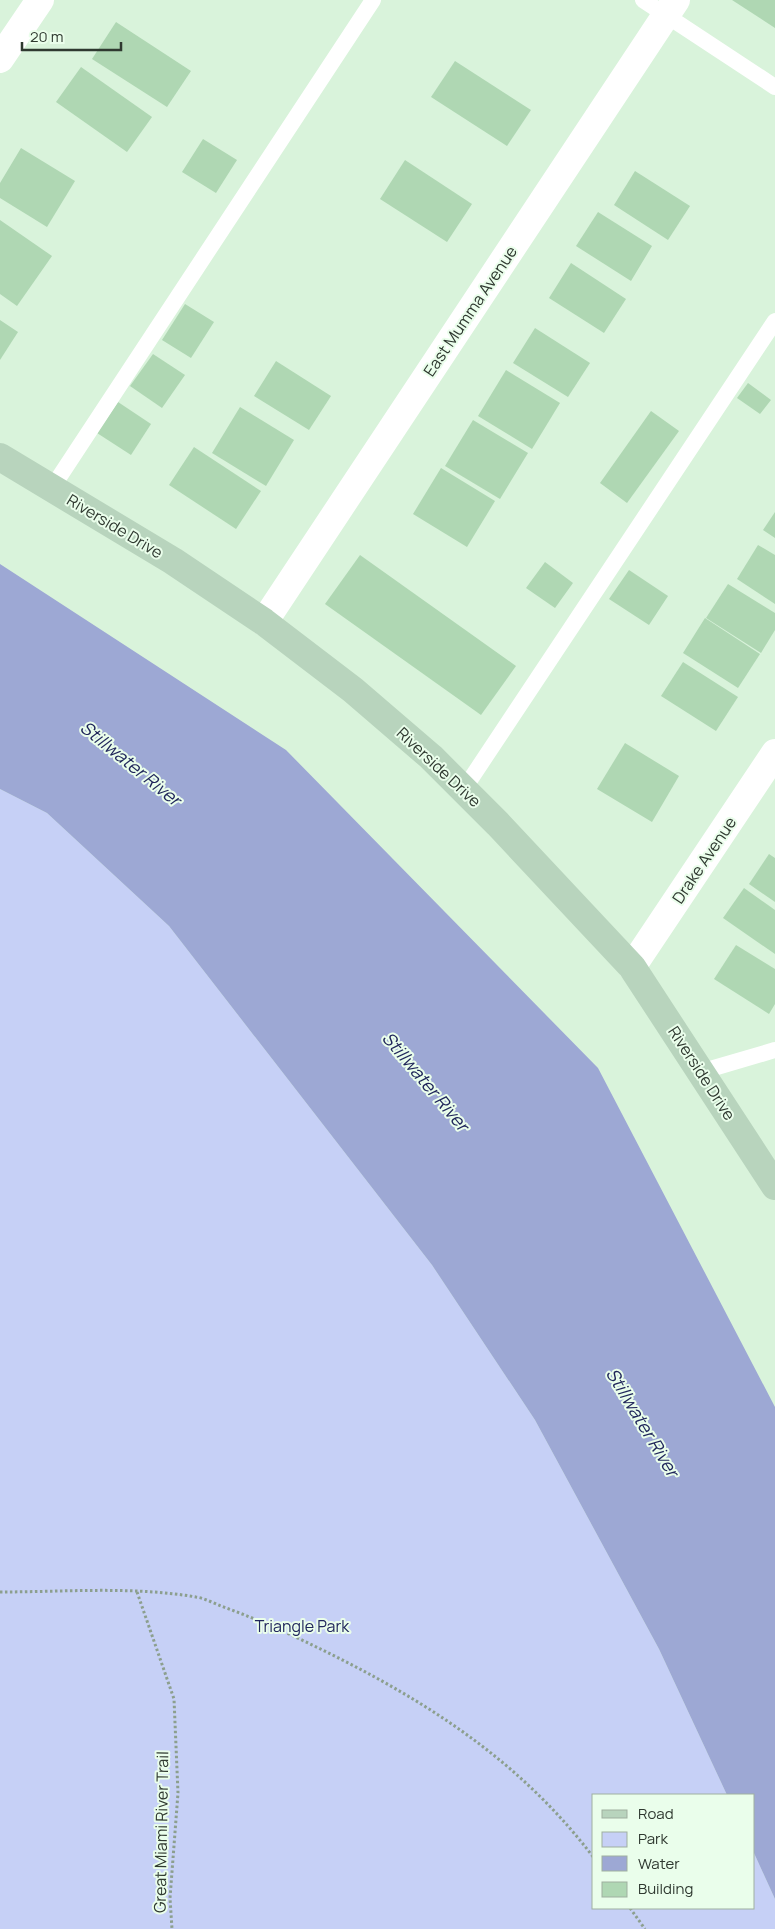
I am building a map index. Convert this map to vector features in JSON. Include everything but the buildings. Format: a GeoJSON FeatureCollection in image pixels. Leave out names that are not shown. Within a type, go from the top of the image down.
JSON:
{"type":"FeatureCollection","features":[{"type":"Feature","properties":{"kind":"main road","name":"Riverside Drive"},"geometry":{"type":"LineString","coordinates":[[0,457],[173,561],[264,622],[353,690],[431,757],[464,789],[632,967],[775,1186]]}},
{"type":"Feature","properties":{"kind":"street"},"geometry":{"type":"LineString","coordinates":[[0,60],[40,0]]}},
{"type":"Feature","properties":{"kind":"street","name":"East Mumma Avenue"},"geometry":{"type":"LineString","coordinates":[[264,622],[671,8]]}},
{"type":"Feature","properties":{"kind":"street","name":"Drake Avenue"},"geometry":{"type":"LineString","coordinates":[[632,967],[775,752]]}},
{"type":"Feature","properties":{"kind":"lane"},"geometry":{"type":"LineString","coordinates":[[52,488],[373,0]]}},
{"type":"Feature","properties":{"kind":"lane"},"geometry":{"type":"LineString","coordinates":[[642,0],[671,8],[775,88]]}},
{"type":"Feature","properties":{"kind":"lane"},"geometry":{"type":"LineString","coordinates":[[464,789],[775,321]]}},
{"type":"Feature","properties":{"kind":"lane"},"geometry":{"type":"LineString","coordinates":[[700,1072],[775,1050]]}},
{"type":"Feature","properties":{"kind":"path"},"geometry":{"type":"LineString","coordinates":[[0,1592],[137,1592],[198,1597],[258,1620],[328,1652],[460,1728],[505,1762],[542,1796],[592,1856]]}},
{"type":"Feature","properties":{"kind":"path","name":"Great Miami River Trail"},"geometry":{"type":"LineString","coordinates":[[137,1592],[174,1699],[178,1793],[170,1898],[172,1929]]}},
{"type":"Feature","properties":{"kind":"path"},"geometry":{"type":"LineString","coordinates":[[631,1909],[645,1929]]}},
{"type":"Feature","properties":{"kind":"green space","name":"Triangle Park"},"geometry":{"type":"Polygon","coordinates":[[[0,789],[47,813],[169,926],[432,1265],[535,1420],[659,1649],[727,1794],[592,1794],[592,1909],[755,1909],[755,1855],[775,1899],[775,1929],[0,1929],[0,789]]]}},
{"type":"Feature","properties":{"kind":"water","name":"Stillwater River"},"geometry":{"type":"Polygon","coordinates":[[[0,564],[286,750],[598,1068],[775,1407],[775,1899],[755,1855],[755,1794],[727,1794],[659,1649],[535,1420],[432,1265],[169,926],[47,813],[0,789],[0,564]]]}}]}
